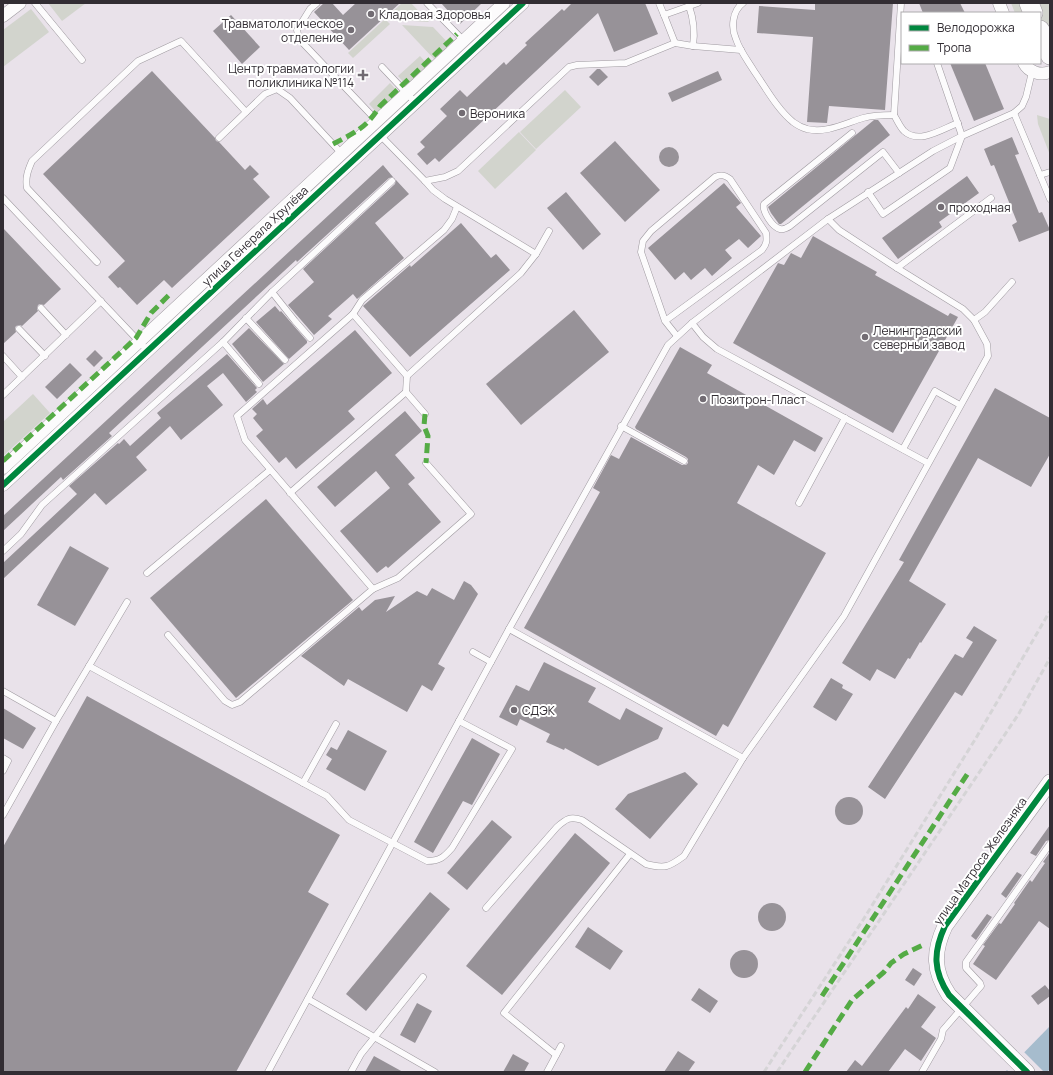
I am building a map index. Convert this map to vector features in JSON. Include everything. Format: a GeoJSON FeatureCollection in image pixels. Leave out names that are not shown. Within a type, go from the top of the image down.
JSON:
{"type":"FeatureCollection","features":[{"type":"Feature","properties":{"kind":"main road"},"geometry":{"type":"LineString","coordinates":[[1041,32],[1050,55]]}},
{"type":"Feature","properties":{"kind":"street"},"geometry":{"type":"LineString","coordinates":[[3,16],[20,3]]}},
{"type":"Feature","properties":{"kind":"street","name":"улица Генерала Хрулёва"},"geometry":{"type":"LineString","coordinates":[[3,468],[504,3]]}},
{"type":"Feature","properties":{"kind":"street","name":"улица Генерала Хрулёва"},"geometry":{"type":"LineString","coordinates":[[3,485],[523,3]]}},
{"type":"Feature","properties":{"kind":"street"},"geometry":{"type":"LineString","coordinates":[[1028,67],[1039,74],[1050,72]]}},
{"type":"Feature","properties":{"kind":"street","name":"улица Матроса Железняка"},"geometry":{"type":"LineString","coordinates":[[1027,1072],[949,995],[942,984],[938,972],[936,950],[945,926],[1050,782]]}},
{"type":"Feature","properties":{"kind":"lane"},"geometry":{"type":"LineString","coordinates":[[35,3],[82,60]]}},
{"type":"Feature","properties":{"kind":"lane"},"geometry":{"type":"LineString","coordinates":[[317,3],[310,9],[297,30],[299,39],[425,181],[439,194],[536,254]]}},
{"type":"Feature","properties":{"kind":"lane"},"geometry":{"type":"LineString","coordinates":[[427,3],[472,50]]}},
{"type":"Feature","properties":{"kind":"lane"},"geometry":{"type":"LineString","coordinates":[[659,3],[675,43]]}},
{"type":"Feature","properties":{"kind":"lane"},"geometry":{"type":"LineString","coordinates":[[664,15],[698,3]]}},
{"type":"Feature","properties":{"kind":"lane"},"geometry":{"type":"LineString","coordinates":[[743,3],[739,6],[734,15],[733,26],[735,39],[740,50],[774,100],[794,123],[807,129],[821,131],[877,115],[894,115]]}},
{"type":"Feature","properties":{"kind":"lane"},"geometry":{"type":"LineString","coordinates":[[901,3],[894,115],[903,130],[908,135],[915,137],[924,137],[958,123]]}},
{"type":"Feature","properties":{"kind":"lane"},"geometry":{"type":"LineString","coordinates":[[689,6],[695,33],[693,46]]}},
{"type":"Feature","properties":{"kind":"lane"},"geometry":{"type":"LineString","coordinates":[[96,262],[27,188],[27,171],[32,161],[138,61],[181,41],[246,112]]}},
{"type":"Feature","properties":{"kind":"lane"},"geometry":{"type":"LineString","coordinates":[[425,181],[445,177],[458,171],[569,67],[577,65],[626,63],[675,43],[740,50]]}},
{"type":"Feature","properties":{"kind":"lane"},"geometry":{"type":"LineString","coordinates":[[868,192],[883,214],[950,168],[962,136],[937,64]]}},
{"type":"Feature","properties":{"kind":"lane"},"geometry":{"type":"LineString","coordinates":[[382,67],[415,102]]}},
{"type":"Feature","properties":{"kind":"lane"},"geometry":{"type":"LineString","coordinates":[[268,1072],[491,662],[621,426],[668,345],[692,323],[828,219],[868,192],[933,151],[962,136],[1014,113],[1022,106],[1024,102],[1028,67]]}},
{"type":"Feature","properties":{"kind":"lane"},"geometry":{"type":"LineString","coordinates":[[219,138],[265,94],[277,89],[290,98],[350,163]]}},
{"type":"Feature","properties":{"kind":"lane"},"geometry":{"type":"LineString","coordinates":[[1014,113],[1050,199]]}},
{"type":"Feature","properties":{"kind":"lane"},"geometry":{"type":"LineString","coordinates":[[852,133],[764,204],[764,213],[776,227],[784,229],[790,226],[883,152],[899,173]]}},
{"type":"Feature","properties":{"kind":"lane"},"geometry":{"type":"LineString","coordinates":[[1040,175],[1050,172]]}},
{"type":"Feature","properties":{"kind":"lane"},"geometry":{"type":"LineString","coordinates":[[666,321],[762,250],[766,245],[766,233],[730,179],[726,176],[720,175],[715,177],[651,231],[643,241],[641,252],[666,321],[677,336]]}},
{"type":"Feature","properties":{"kind":"lane"},"geometry":{"type":"LineString","coordinates":[[3,551],[21,534],[42,505],[223,342],[272,292],[392,181]]}},
{"type":"Feature","properties":{"kind":"lane"},"geometry":{"type":"LineString","coordinates":[[3,198],[148,351]]}},
{"type":"Feature","properties":{"kind":"lane"},"geometry":{"type":"LineString","coordinates":[[897,268],[991,198]]}},
{"type":"Feature","properties":{"kind":"lane"},"geometry":{"type":"LineString","coordinates":[[373,589],[245,440],[237,416],[353,314],[362,300],[444,230],[458,207]]}},
{"type":"Feature","properties":{"kind":"lane"},"geometry":{"type":"LineString","coordinates":[[486,908],[557,827],[564,821],[574,817],[582,820],[646,864],[658,868],[671,865],[684,856],[744,758],[844,616],[988,356],[987,344],[974,320],[963,309],[839,230],[828,219]]}},
{"type":"Feature","properties":{"kind":"lane"},"geometry":{"type":"LineString","coordinates":[[425,414],[406,392],[407,376],[521,273],[536,254],[549,231]]}},
{"type":"Feature","properties":{"kind":"lane"},"geometry":{"type":"LineString","coordinates":[[974,320],[985,312],[1012,282]]}},
{"type":"Feature","properties":{"kind":"lane"},"geometry":{"type":"LineString","coordinates":[[272,292],[294,321],[310,338]]}},
{"type":"Feature","properties":{"kind":"lane"},"geometry":{"type":"LineString","coordinates":[[3,395],[101,301]]}},
{"type":"Feature","properties":{"kind":"lane"},"geometry":{"type":"LineString","coordinates":[[41,308],[66,335]]}},
{"type":"Feature","properties":{"kind":"lane"},"geometry":{"type":"LineString","coordinates":[[353,314],[407,376]]}},
{"type":"Feature","properties":{"kind":"lane"},"geometry":{"type":"LineString","coordinates":[[246,318],[285,360]]}},
{"type":"Feature","properties":{"kind":"lane"},"geometry":{"type":"LineString","coordinates":[[692,323],[703,337],[717,349],[928,463]]}},
{"type":"Feature","properties":{"kind":"lane"},"geometry":{"type":"LineString","coordinates":[[19,329],[44,356]]}},
{"type":"Feature","properties":{"kind":"lane"},"geometry":{"type":"LineString","coordinates":[[223,342],[259,384]]}},
{"type":"Feature","properties":{"kind":"lane"},"geometry":{"type":"LineString","coordinates":[[3,356],[22,377]]}},
{"type":"Feature","properties":{"kind":"lane"},"geometry":{"type":"LineString","coordinates":[[903,449],[935,391],[960,406]]}},
{"type":"Feature","properties":{"kind":"lane"},"geometry":{"type":"LineString","coordinates":[[290,493],[406,392]]}},
{"type":"Feature","properties":{"kind":"lane"},"geometry":{"type":"LineString","coordinates":[[800,503],[846,418]]}},
{"type":"Feature","properties":{"kind":"lane"},"geometry":{"type":"LineString","coordinates":[[621,426],[684,461]]}},
{"type":"Feature","properties":{"kind":"lane"},"geometry":{"type":"LineString","coordinates":[[168,635],[225,701],[232,704],[240,702],[373,589],[398,578],[471,514],[426,463]]}},
{"type":"Feature","properties":{"kind":"lane"},"geometry":{"type":"LineString","coordinates":[[147,574],[270,470]]}},
{"type":"Feature","properties":{"kind":"lane"},"geometry":{"type":"LineString","coordinates":[[3,815],[127,602]]}},
{"type":"Feature","properties":{"kind":"lane"},"geometry":{"type":"LineString","coordinates":[[509,630],[744,758]]}},
{"type":"Feature","properties":{"kind":"lane"},"geometry":{"type":"LineString","coordinates":[[473,652],[491,662]]}},
{"type":"Feature","properties":{"kind":"lane"},"geometry":{"type":"LineString","coordinates":[[89,666],[327,796],[349,820],[427,861],[436,861],[445,856],[452,848],[512,749],[459,721]]}},
{"type":"Feature","properties":{"kind":"lane"},"geometry":{"type":"LineString","coordinates":[[3,691],[56,722]]}},
{"type":"Feature","properties":{"kind":"lane"},"geometry":{"type":"LineString","coordinates":[[303,783],[336,724]]}},
{"type":"Feature","properties":{"kind":"lane"},"geometry":{"type":"LineString","coordinates":[[3,758],[8,761],[3,771]]}},
{"type":"Feature","properties":{"kind":"lane"},"geometry":{"type":"LineString","coordinates":[[922,1072],[941,1039],[943,1030],[981,986],[966,968],[966,962],[1050,844]]}},
{"type":"Feature","properties":{"kind":"lane"},"geometry":{"type":"LineString","coordinates":[[556,1055],[504,1013],[630,854]]}},
{"type":"Feature","properties":{"kind":"lane"},"geometry":{"type":"LineString","coordinates":[[351,1072],[361,1054],[423,977]]}},
{"type":"Feature","properties":{"kind":"lane"},"geometry":{"type":"LineString","coordinates":[[308,999],[435,1072]]}},
{"type":"Feature","properties":{"kind":"lane"},"geometry":{"type":"LineString","coordinates":[[547,1072],[561,1046]]}},
{"type":"Feature","properties":{"kind":"shaded area"},"geometry":{"type":"Polygon","coordinates":[[[48,3],[86,3],[62,21],[48,3]]]}},
{"type":"Feature","properties":{"kind":"shaded area"},"geometry":{"type":"Polygon","coordinates":[[[402,3],[411,3],[429,22],[397,20],[391,13],[402,3]]]}},
{"type":"Feature","properties":{"kind":"shaded area"},"geometry":{"type":"Polygon","coordinates":[[[1011,3],[1050,3],[1050,53],[1041,57],[1041,12],[1015,12],[1011,3]]]}},
{"type":"Feature","properties":{"kind":"shaded area"},"geometry":{"type":"Polygon","coordinates":[[[31,9],[49,32],[3,67],[3,30],[31,9]]]}},
{"type":"Feature","properties":{"kind":"shaded area"},"geometry":{"type":"Polygon","coordinates":[[[385,19],[390,24],[353,58],[348,53],[385,19]]]}},
{"type":"Feature","properties":{"kind":"shaded area"},"geometry":{"type":"Polygon","coordinates":[[[402,25],[433,27],[450,45],[435,60],[402,25]]]}},
{"type":"Feature","properties":{"kind":"shaded area"},"geometry":{"type":"Polygon","coordinates":[[[420,56],[429,66],[407,86],[398,76],[420,56]]]}},
{"type":"Feature","properties":{"kind":"shaded area"},"geometry":{"type":"Polygon","coordinates":[[[390,83],[400,94],[378,114],[369,104],[390,83]]]}},
{"type":"Feature","properties":{"kind":"shaded area"},"geometry":{"type":"Polygon","coordinates":[[[565,90],[581,107],[536,149],[520,132],[565,90]]]}},
{"type":"Feature","properties":{"kind":"shaded area"},"geometry":{"type":"Polygon","coordinates":[[[1037,115],[1050,119],[1050,155],[1038,124],[1037,115]]]}},
{"type":"Feature","properties":{"kind":"shaded area"},"geometry":{"type":"Polygon","coordinates":[[[519,132],[536,150],[495,189],[478,171],[519,132]]]}},
{"type":"Feature","properties":{"kind":"shaded area"},"geometry":{"type":"Polygon","coordinates":[[[33,394],[50,413],[3,456],[3,422],[33,394]]]}},
{"type":"Feature","properties":{"kind":"water"},"geometry":{"type":"Polygon","coordinates":[[[1050,1026],[1050,1069],[1047,1072],[1005,1072],[1050,1026]]]}},
{"type":"Feature","properties":{"kind":"pier"},"geometry":{"type":"Polygon","coordinates":[[[1023,1051],[1044,1072],[1009,1072],[1006,1069],[1023,1051]]]}},
{"type":"Feature","properties":{"kind":"building","name":"Травматологическое отделение"},"geometry":{"type":"Polygon","coordinates":[[[324,3],[332,3],[343,15],[356,3],[400,3],[349,50],[314,12],[324,3]]]}},
{"type":"Feature","properties":{"kind":"building"},"geometry":{"type":"Polygon","coordinates":[[[441,3],[482,3],[460,24],[441,3]]]}},
{"type":"Feature","properties":{"kind":"building"},"geometry":{"type":"Polygon","coordinates":[[[572,3],[645,3],[658,34],[614,52],[598,13],[439,162],[435,158],[427,165],[417,154],[425,147],[420,142],[447,116],[440,109],[460,90],[467,97],[504,62],[506,65],[527,45],[525,43],[562,9],[564,11],[572,3]]]}},
{"type":"Feature","properties":{"kind":"building"},"geometry":{"type":"Polygon","coordinates":[[[815,3],[893,3],[885,110],[829,106],[827,123],[807,122],[813,37],[757,33],[759,6],[815,10],[815,3]]]}},
{"type":"Feature","properties":{"kind":"building"},"geometry":{"type":"Polygon","coordinates":[[[919,3],[960,3],[964,12],[923,12],[919,3]]]}},
{"type":"Feature","properties":{"kind":"building"},"geometry":{"type":"Polygon","coordinates":[[[231,15],[260,47],[242,64],[213,31],[231,15]]]}},
{"type":"Feature","properties":{"kind":"building"},"geometry":{"type":"Polygon","coordinates":[[[950,64],[985,64],[1004,109],[974,121],[950,64]]]}},
{"type":"Feature","properties":{"kind":"building"},"geometry":{"type":"Polygon","coordinates":[[[597,69],[600,69],[608,77],[598,86],[589,77],[597,69]]]}},
{"type":"Feature","properties":{"kind":"building"},"geometry":{"type":"Polygon","coordinates":[[[152,71],[215,138],[216,141],[219,142],[245,170],[250,165],[259,174],[253,179],[270,197],[172,288],[164,280],[137,305],[108,277],[125,261],[43,174],[152,71]]]}},
{"type":"Feature","properties":{"kind":"building"},"geometry":{"type":"Polygon","coordinates":[[[718,71],[722,80],[672,102],[668,93],[718,71]]]}},
{"type":"Feature","properties":{"kind":"building"},"geometry":{"type":"Polygon","coordinates":[[[874,120],[878,120],[890,135],[781,224],[779,224],[768,207],[874,120]]]}},
{"type":"Feature","properties":{"kind":"building"},"geometry":{"type":"Polygon","coordinates":[[[1012,137],[1019,154],[1015,155],[1039,213],[1042,212],[1050,230],[1019,242],[1012,225],[1017,222],[994,165],[991,166],[984,149],[1012,137]]]}},
{"type":"Feature","properties":{"kind":"building"},"geometry":{"type":"Polygon","coordinates":[[[615,141],[660,190],[625,222],[580,173],[615,141]]]}},
{"type":"Feature","properties":{"kind":"building"},"geometry":{"type":"Polygon","coordinates":[[[669,147],[676,150],[679,157],[676,164],[669,167],[662,164],[659,157],[662,150],[669,147]]]}},
{"type":"Feature","properties":{"kind":"building"},"geometry":{"type":"Polygon","coordinates":[[[383,165],[393,177],[389,178],[297,262],[296,260],[109,433],[112,436],[63,480],[61,477],[3,531],[3,516],[383,165]]]}},
{"type":"Feature","properties":{"kind":"building","name":"проходная"},"geometry":{"type":"Polygon","coordinates":[[[967,176],[979,193],[939,222],[942,227],[898,259],[882,238],[967,176]]]}},
{"type":"Feature","properties":{"kind":"building"},"geometry":{"type":"Polygon","coordinates":[[[396,180],[409,194],[375,223],[404,258],[357,299],[353,294],[328,316],[332,319],[314,335],[288,305],[314,282],[303,269],[395,184],[396,180]]]}},
{"type":"Feature","properties":{"kind":"building"},"geometry":{"type":"Polygon","coordinates":[[[724,183],[741,203],[736,207],[761,236],[748,248],[739,239],[725,250],[732,258],[712,276],[705,268],[691,280],[684,272],[675,280],[648,248],[724,183]]]}},
{"type":"Feature","properties":{"kind":"building"},"geometry":{"type":"Polygon","coordinates":[[[566,192],[601,234],[583,250],[547,208],[566,192]]]}},
{"type":"Feature","properties":{"kind":"building"},"geometry":{"type":"Polygon","coordinates":[[[461,223],[491,258],[496,254],[510,270],[410,357],[363,306],[410,265],[411,267],[461,223]]]}},
{"type":"Feature","properties":{"kind":"building"},"geometry":{"type":"Polygon","coordinates":[[[3,228],[61,289],[44,305],[38,305],[38,311],[22,326],[16,326],[16,332],[3,344],[3,228]]]}},
{"type":"Feature","properties":{"kind":"building"},"geometry":{"type":"Polygon","coordinates":[[[813,236],[877,272],[875,275],[948,316],[950,313],[958,317],[893,433],[733,343],[778,263],[784,265],[791,253],[801,258],[813,236]]]}},
{"type":"Feature","properties":{"kind":"building"},"geometry":{"type":"Polygon","coordinates":[[[275,306],[307,341],[307,343],[289,359],[256,322],[275,306]]]}},
{"type":"Feature","properties":{"kind":"building"},"geometry":{"type":"Polygon","coordinates":[[[574,310],[609,352],[521,425],[486,384],[574,310]]]}},
{"type":"Feature","properties":{"kind":"building"},"geometry":{"type":"Polygon","coordinates":[[[249,328],[284,364],[263,382],[232,344],[249,328]]]}},
{"type":"Feature","properties":{"kind":"building"},"geometry":{"type":"Polygon","coordinates":[[[355,330],[392,373],[348,411],[355,419],[296,469],[286,457],[279,463],[256,436],[263,430],[253,418],[257,414],[252,409],[263,399],[267,405],[355,330]]]}},
{"type":"Feature","properties":{"kind":"building"},"geometry":{"type":"Polygon","coordinates":[[[680,347],[712,365],[707,373],[823,438],[815,452],[794,440],[774,475],[758,465],[737,503],[826,553],[728,727],[723,724],[716,736],[524,628],[600,492],[593,488],[611,455],[619,459],[631,437],[682,465],[686,465],[688,463],[688,459],[686,457],[636,429],[635,427],[680,347]]]}},
{"type":"Feature","properties":{"kind":"building"},"geometry":{"type":"Polygon","coordinates":[[[95,350],[103,358],[94,367],[86,359],[95,350]]]}},
{"type":"Feature","properties":{"kind":"building"},"geometry":{"type":"Polygon","coordinates":[[[227,354],[257,388],[255,390],[257,392],[246,402],[223,373],[207,386],[223,405],[181,440],[170,426],[136,457],[147,470],[106,505],[95,493],[3,579],[3,563],[77,494],[69,486],[124,439],[130,446],[161,418],[157,413],[227,354]]]}},
{"type":"Feature","properties":{"kind":"building"},"geometry":{"type":"Polygon","coordinates":[[[70,363],[82,375],[57,399],[45,387],[70,363]]]}},
{"type":"Feature","properties":{"kind":"building"},"geometry":{"type":"Polygon","coordinates":[[[995,388],[1050,418],[1050,454],[1031,487],[978,458],[909,581],[946,604],[921,643],[920,642],[910,659],[908,658],[895,679],[877,669],[870,681],[842,663],[904,562],[899,560],[995,388]]]}},
{"type":"Feature","properties":{"kind":"building"},"geometry":{"type":"Polygon","coordinates":[[[405,411],[422,431],[395,455],[415,478],[408,484],[441,522],[388,568],[386,566],[377,573],[340,531],[390,488],[376,471],[335,507],[317,487],[405,411]]]}},
{"type":"Feature","properties":{"kind":"building"},"geometry":{"type":"Polygon","coordinates":[[[266,499],[353,600],[236,698],[150,598],[266,499]]]}},
{"type":"Feature","properties":{"kind":"building"},"geometry":{"type":"Polygon","coordinates":[[[70,546],[109,568],[75,626],[37,605],[70,546]]]}},
{"type":"Feature","properties":{"kind":"building"},"geometry":{"type":"Polygon","coordinates":[[[464,581],[471,585],[478,594],[438,664],[445,668],[432,691],[422,685],[407,712],[348,679],[344,686],[301,656],[359,607],[362,611],[375,600],[395,596],[386,612],[417,591],[427,596],[432,588],[454,600],[464,581]]]}},
{"type":"Feature","properties":{"kind":"building"},"geometry":{"type":"Polygon","coordinates":[[[974,626],[997,640],[962,696],[955,692],[885,799],[868,787],[955,654],[963,658],[973,642],[966,638],[974,626]]]}},
{"type":"Feature","properties":{"kind":"building"},"geometry":{"type":"Polygon","coordinates":[[[544,662],[596,688],[588,702],[620,720],[626,708],[663,728],[658,739],[598,766],[565,748],[564,750],[546,742],[550,734],[520,719],[517,726],[499,717],[516,685],[529,691],[544,662]]]}},
{"type":"Feature","properties":{"kind":"building"},"geometry":{"type":"Polygon","coordinates":[[[831,678],[843,685],[842,688],[853,694],[836,721],[813,707],[831,678]]]}},
{"type":"Feature","properties":{"kind":"building"},"geometry":{"type":"Polygon","coordinates":[[[87,696],[340,835],[308,892],[329,904],[236,1072],[3,1072],[3,847],[87,696]]]}},
{"type":"Feature","properties":{"kind":"building"},"geometry":{"type":"Polygon","coordinates":[[[3,708],[36,728],[23,749],[3,738],[3,708]]]}},
{"type":"Feature","properties":{"kind":"building"},"geometry":{"type":"Polygon","coordinates":[[[348,730],[387,751],[365,791],[326,769],[332,759],[326,755],[331,747],[337,750],[348,730]]]}},
{"type":"Feature","properties":{"kind":"building"},"geometry":{"type":"Polygon","coordinates":[[[472,738],[500,754],[472,805],[463,801],[433,853],[414,842],[472,738]]]}},
{"type":"Feature","properties":{"kind":"building"},"geometry":{"type":"Polygon","coordinates":[[[685,772],[698,784],[650,839],[615,809],[628,794],[685,772]]]}},
{"type":"Feature","properties":{"kind":"building"},"geometry":{"type":"Polygon","coordinates":[[[849,797],[859,801],[863,811],[859,821],[849,825],[839,821],[835,811],[839,801],[849,797]]]}},
{"type":"Feature","properties":{"kind":"building"},"geometry":{"type":"Polygon","coordinates":[[[492,820],[512,837],[467,890],[447,873],[492,820]]]}},
{"type":"Feature","properties":{"kind":"building"},"geometry":{"type":"Polygon","coordinates":[[[1050,825],[1050,840],[1046,841],[1036,856],[1030,853],[1050,825]]]}},
{"type":"Feature","properties":{"kind":"building"},"geometry":{"type":"Polygon","coordinates":[[[575,833],[610,863],[502,995],[466,966],[575,833]]]}},
{"type":"Feature","properties":{"kind":"building"},"geometry":{"type":"Polygon","coordinates":[[[1050,852],[1050,929],[1039,921],[996,980],[973,964],[985,946],[983,945],[999,923],[1001,924],[1030,880],[1032,882],[1045,863],[1043,862],[1050,852]]]}},
{"type":"Feature","properties":{"kind":"building"},"geometry":{"type":"Polygon","coordinates":[[[1017,872],[1022,875],[1006,898],[1001,894],[1017,872]]]}},
{"type":"Feature","properties":{"kind":"building"},"geometry":{"type":"Polygon","coordinates":[[[430,892],[450,909],[366,1011],[346,994],[430,892]]]}},
{"type":"Feature","properties":{"kind":"building"},"geometry":{"type":"Polygon","coordinates":[[[772,903],[782,907],[786,917],[782,927],[772,931],[762,927],[758,917],[762,907],[772,903]]]}},
{"type":"Feature","properties":{"kind":"building"},"geometry":{"type":"Polygon","coordinates":[[[987,914],[992,917],[976,940],[971,936],[987,914]]]}},
{"type":"Feature","properties":{"kind":"building"},"geometry":{"type":"Polygon","coordinates":[[[588,927],[623,951],[610,970],[575,947],[588,927]]]}},
{"type":"Feature","properties":{"kind":"building"},"geometry":{"type":"Polygon","coordinates":[[[744,950],[754,954],[758,964],[754,974],[744,978],[734,974],[730,964],[734,954],[744,950]]]}},
{"type":"Feature","properties":{"kind":"building"},"geometry":{"type":"Polygon","coordinates":[[[913,968],[922,974],[914,986],[905,980],[913,968]]]}},
{"type":"Feature","properties":{"kind":"building"},"geometry":{"type":"Polygon","coordinates":[[[1045,985],[1050,991],[1050,996],[1038,1005],[1031,996],[1045,985]]]}},
{"type":"Feature","properties":{"kind":"building"},"geometry":{"type":"Polygon","coordinates":[[[699,988],[718,1001],[710,1013],[691,1000],[699,988]]]}},
{"type":"Feature","properties":{"kind":"building"},"geometry":{"type":"Polygon","coordinates":[[[918,994],[936,1007],[921,1027],[936,1038],[921,1061],[905,1049],[888,1072],[846,1072],[855,1060],[862,1066],[906,1007],[908,1009],[918,994]]]}},
{"type":"Feature","properties":{"kind":"building"},"geometry":{"type":"Polygon","coordinates":[[[417,1003],[432,1011],[415,1043],[400,1035],[417,1003]]]}},
{"type":"Feature","properties":{"kind":"building"},"geometry":{"type":"Polygon","coordinates":[[[678,1051],[695,1062],[688,1072],[664,1072],[678,1051]]]}},
{"type":"Feature","properties":{"kind":"building"},"geometry":{"type":"Polygon","coordinates":[[[513,1054],[529,1063],[524,1072],[503,1072],[513,1054]]]}},
{"type":"Feature","properties":{"kind":"building"},"geometry":{"type":"Polygon","coordinates":[[[374,1056],[403,1072],[365,1072],[374,1056]]]}},
{"type":"Feature","properties":{"kind":"railway"},"geometry":{"type":"LineString","coordinates":[[764,1072],[863,920],[976,738],[1050,611]]}},
{"type":"Feature","properties":{"kind":"railway"},"geometry":{"type":"LineString","coordinates":[[777,1072],[1018,715],[1050,658]]}},
{"type":"Feature","properties":{"kind":"marked path"},"geometry":{"type":"LineString","coordinates":[[333,144],[354,133],[365,125],[380,106],[457,34]]}},
{"type":"Feature","properties":{"kind":"marked path"},"geometry":{"type":"LineString","coordinates":[[3,461],[136,338],[151,313],[170,294]]}},
{"type":"Feature","properties":{"kind":"marked path"},"geometry":{"type":"LineString","coordinates":[[425,414],[424,426],[428,436],[426,463]]}},
{"type":"Feature","properties":{"kind":"marked path"},"geometry":{"type":"LineString","coordinates":[[822,996],[968,773]]}},
{"type":"Feature","properties":{"kind":"marked path"},"geometry":{"type":"LineString","coordinates":[[805,1072],[852,1000],[884,972],[891,963],[904,954],[925,944]]}},
{"type":"Feature","properties":{"kind":"cycle path"},"geometry":{"type":"LineString","coordinates":[[3,485],[523,3]]}},
{"type":"Feature","properties":{"kind":"cycle path"},"geometry":{"type":"LineString","coordinates":[[1027,1072],[949,995],[940,978],[936,961],[938,944],[945,926],[1050,782]]}},
{"type":"Feature","properties":{"kind":"place","name":"Кладовая Здоровья"},"geometry":{"type":"Point","coordinates":[371,14]}},
{"type":"Feature","properties":{"kind":"place","name":"Травматологическое отделение"},"geometry":{"type":"Point","coordinates":[351,30]}},
{"type":"Feature","properties":{"kind":"place","name":"Центр травматологии поликлиника №114"},"geometry":{"type":"Point","coordinates":[363,75]}},
{"type":"Feature","properties":{"kind":"place","name":"Вероника"},"geometry":{"type":"Point","coordinates":[462,113]}},
{"type":"Feature","properties":{"kind":"place","name":"проходная"},"geometry":{"type":"Point","coordinates":[941,207]}},
{"type":"Feature","properties":{"kind":"place","name":"Ленинградский северный завод"},"geometry":{"type":"Point","coordinates":[865,337]}},
{"type":"Feature","properties":{"kind":"place","name":"Позитрон-Пласт"},"geometry":{"type":"Point","coordinates":[703,399]}},
{"type":"Feature","properties":{"kind":"place","name":"СДЭК"},"geometry":{"type":"Point","coordinates":[514,710]}}]}
